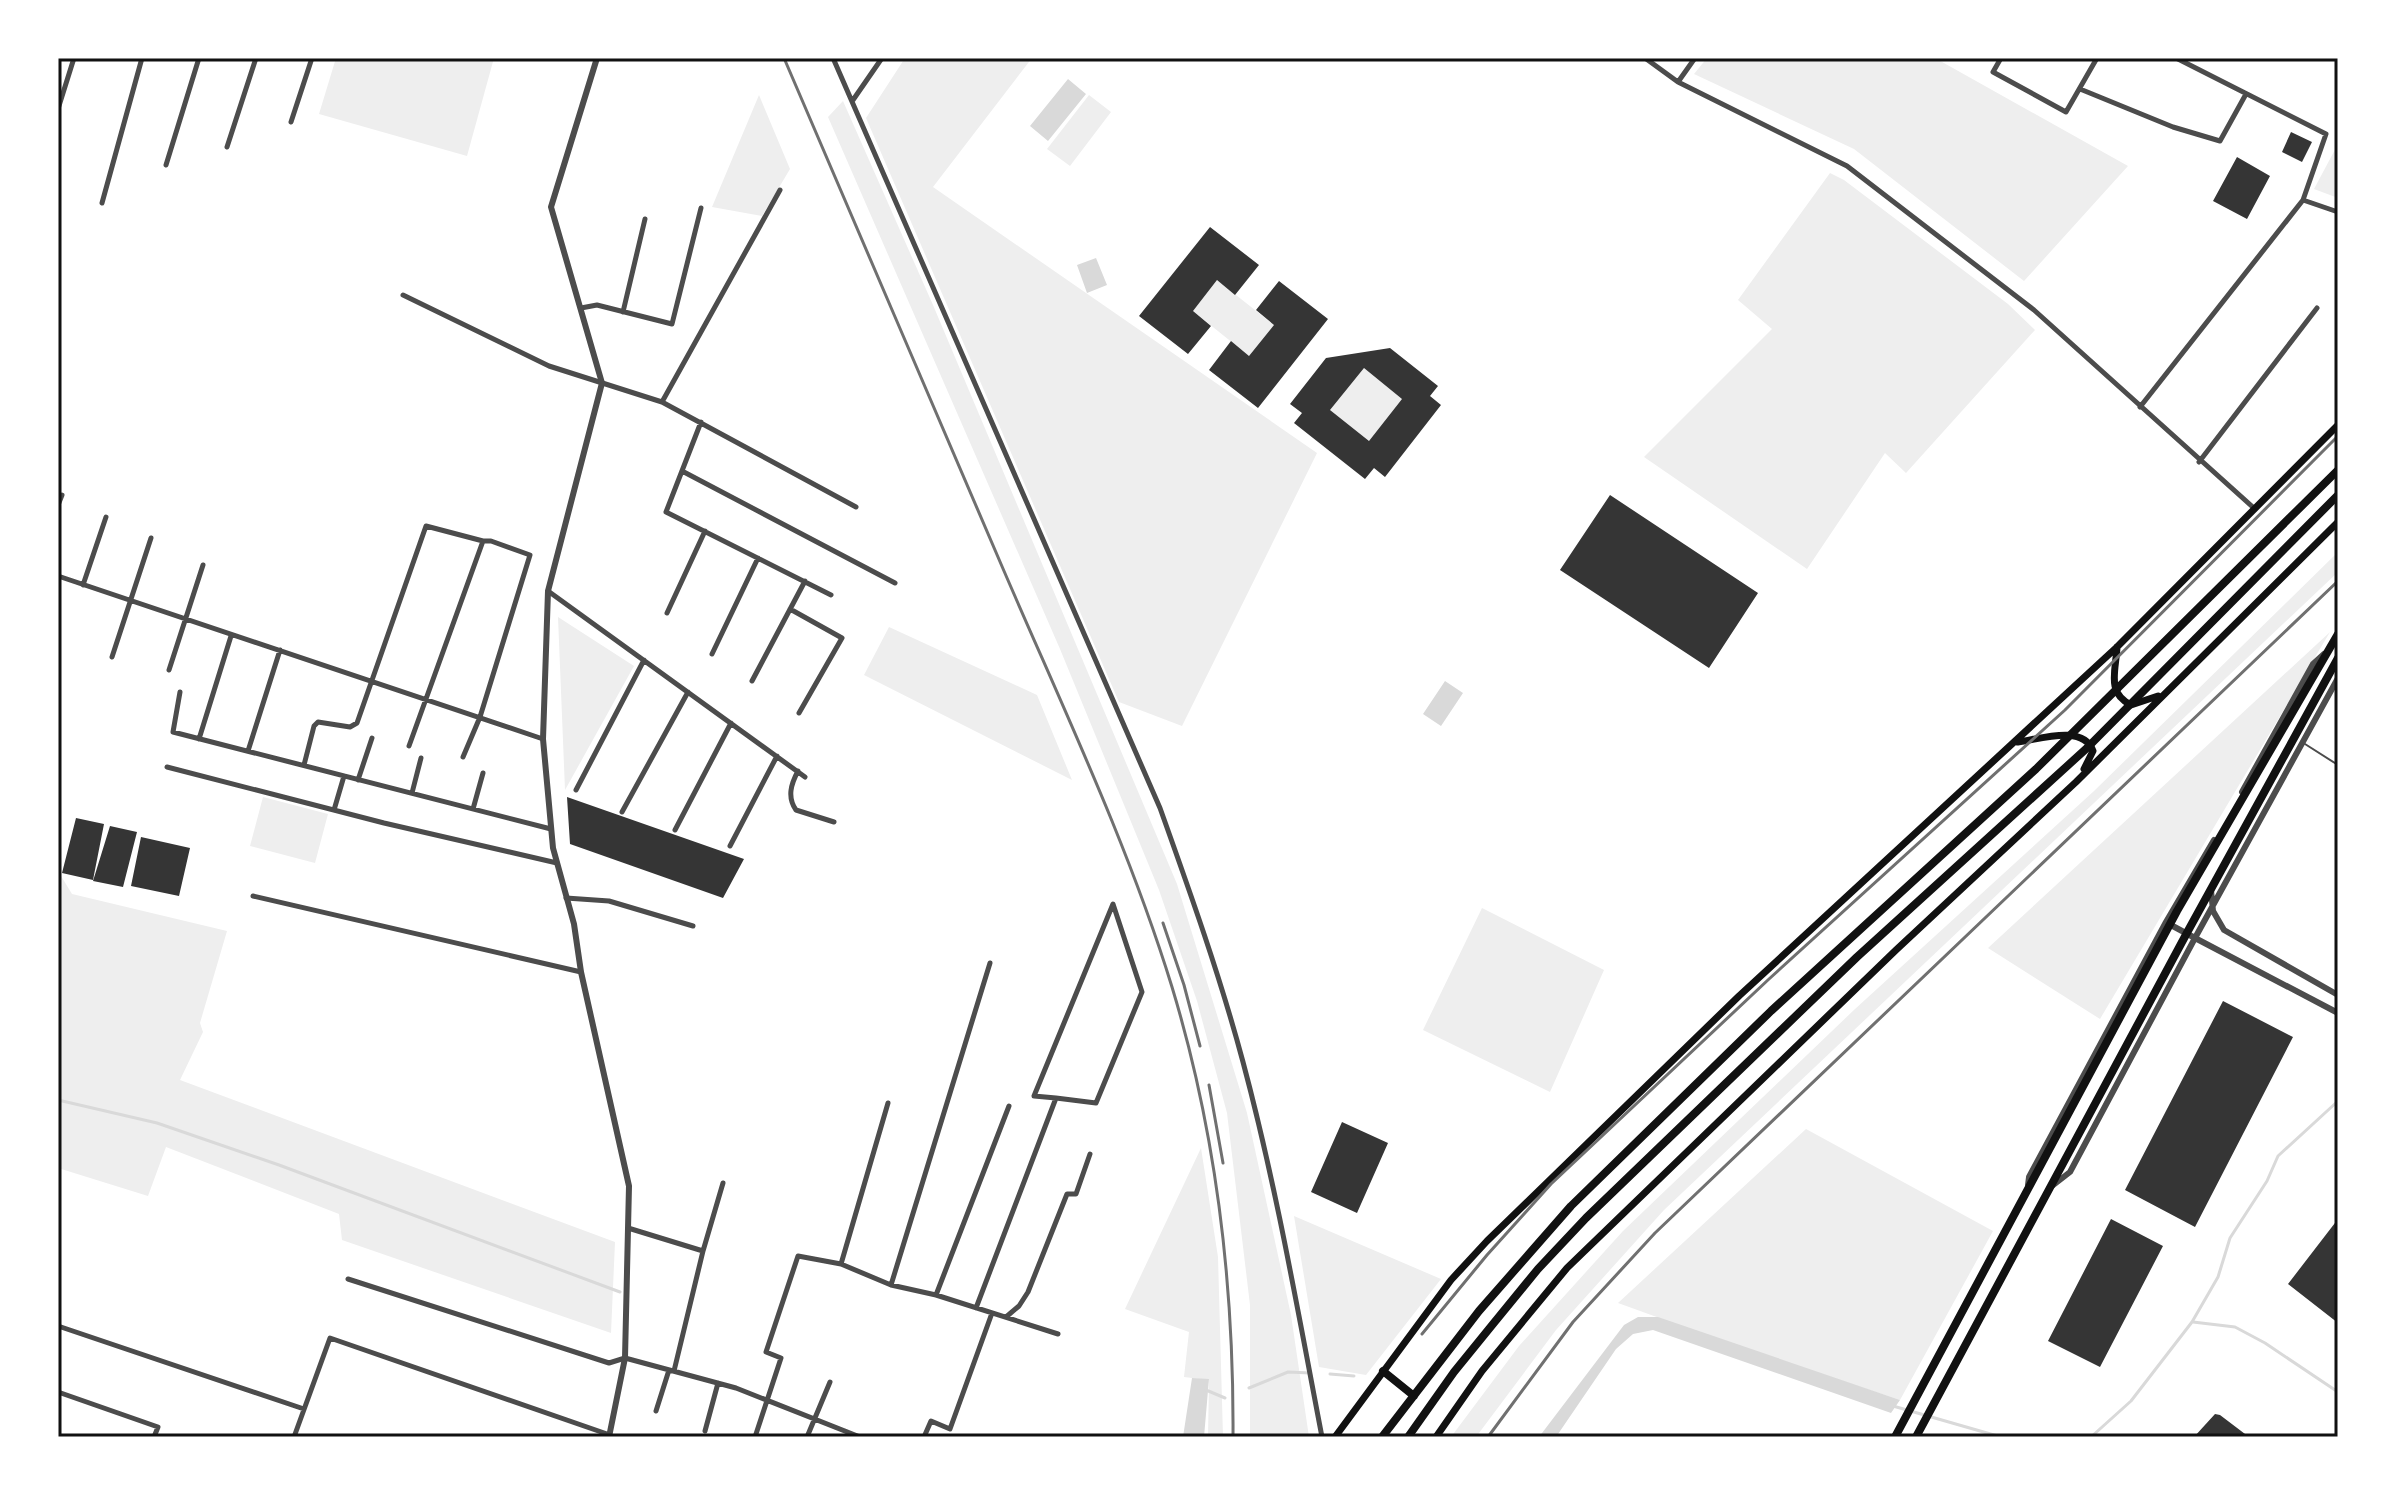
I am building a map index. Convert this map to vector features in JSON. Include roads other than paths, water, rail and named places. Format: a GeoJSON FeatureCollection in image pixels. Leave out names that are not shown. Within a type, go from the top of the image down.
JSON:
{"type":"FeatureCollection","features":[{"type":"Feature","properties":{"kind":"main road"},"geometry":{"type":"LineString","coordinates":[[1335,1437],[1451,1280],[1557,1171],[1739,996],[2117,647],[2338,425]]}},
{"type":"Feature","properties":{"kind":"main road"},"geometry":{"type":"LineString","coordinates":[[1382,1437],[1521,1261],[1635,1142],[1875,914],[2036,769],[2338,470]]}},
{"type":"Feature","properties":{"kind":"main road"},"geometry":{"type":"LineString","coordinates":[[1408,1437],[1454,1372],[1586,1218],[1857,957],[2087,748],[2338,495]]}},
{"type":"Feature","properties":{"kind":"main road"},"geometry":{"type":"LineString","coordinates":[[1436,1437],[1482,1371],[1567,1268],[1896,950],[2076,782],[2338,522]]}},
{"type":"Feature","properties":{"kind":"main road"},"geometry":{"type":"LineString","coordinates":[[1896,1435],[2177,911],[2338,634]]}},
{"type":"Feature","properties":{"kind":"main road"},"geometry":{"type":"LineString","coordinates":[[2117,647],[2114,690],[2121,699],[2131,705],[2164,693]]}},
{"type":"Feature","properties":{"kind":"main road"},"geometry":{"type":"LineString","coordinates":[[1916,1437],[2338,658]]}},
{"type":"Feature","properties":{"kind":"main road"},"geometry":{"type":"LineString","coordinates":[[2016,742],[2083,736],[2093,751],[2076,782]]}},
{"type":"Feature","properties":{"kind":"main road"},"geometry":{"type":"LineString","coordinates":[[1383,1371],[1414,1395]]}},
{"type":"Feature","properties":{"kind":"main road"},"geometry":{"type":"LineString","coordinates":[[1930,1372],[1946,1381]]}},
{"type":"Feature","properties":{"kind":"street"},"geometry":{"type":"LineString","coordinates":[[58,109],[74,58]]}},
{"type":"Feature","properties":{"kind":"street"},"geometry":{"type":"LineString","coordinates":[[102,203],[142,58]]}},
{"type":"Feature","properties":{"kind":"street"},"geometry":{"type":"LineString","coordinates":[[166,165],[199,58]]}},
{"type":"Feature","properties":{"kind":"street"},"geometry":{"type":"LineString","coordinates":[[227,147],[256,58]]}},
{"type":"Feature","properties":{"kind":"street"},"geometry":{"type":"LineString","coordinates":[[291,122],[312,58]]}},
{"type":"Feature","properties":{"kind":"street"},"geometry":{"type":"LineString","coordinates":[[294,1437],[330,1338],[610,1436],[625,1358],[629,1186],[581,972],[574,924],[557,863],[543,739],[548,591],[602,383],[551,207],[597,58]]}},
{"type":"Feature","properties":{"kind":"street"},"geometry":{"type":"LineString","coordinates":[[833,58],[1160,808],[1189,888],[1216,966],[1244,1064],[1322,1437]]}},
{"type":"Feature","properties":{"kind":"street"},"geometry":{"type":"LineString","coordinates":[[853,101],[882,58]]}},
{"type":"Feature","properties":{"kind":"street"},"geometry":{"type":"LineString","coordinates":[[1645,58],[1678,82],[1847,166],[2034,310],[2199,462],[2255,509]]}},
{"type":"Feature","properties":{"kind":"street"},"geometry":{"type":"LineString","coordinates":[[2001,58],[1993,72],[2066,112],[2097,58]]}},
{"type":"Feature","properties":{"kind":"street"},"geometry":{"type":"LineString","coordinates":[[2140,407],[2303,200],[2326,134],[2176,58]]}},
{"type":"Feature","properties":{"kind":"street"},"geometry":{"type":"LineString","coordinates":[[1678,82],[1693,59]]}},
{"type":"Feature","properties":{"kind":"street"},"geometry":{"type":"LineString","coordinates":[[2080,89],[2213,141],[2223,138],[2246,94]]}},
{"type":"Feature","properties":{"kind":"street"},"geometry":{"type":"LineString","coordinates":[[662,402],[780,190]]}},
{"type":"Feature","properties":{"kind":"street"},"geometry":{"type":"LineString","coordinates":[[2303,200],[2338,212]]}},
{"type":"Feature","properties":{"kind":"street"},"geometry":{"type":"LineString","coordinates":[[581,308],[597,305],[672,324],[701,208]]}},
{"type":"Feature","properties":{"kind":"street"},"geometry":{"type":"LineString","coordinates":[[623,312],[645,219]]}},
{"type":"Feature","properties":{"kind":"street"},"geometry":{"type":"LineString","coordinates":[[403,295],[549,366],[662,402],[856,507]]}},
{"type":"Feature","properties":{"kind":"street"},"geometry":{"type":"LineString","coordinates":[[2199,462],[2317,308]]}},
{"type":"Feature","properties":{"kind":"street"},"geometry":{"type":"LineString","coordinates":[[701,422],[666,512],[831,595]]}},
{"type":"Feature","properties":{"kind":"street"},"geometry":{"type":"LineString","coordinates":[[682,471],[895,583]]}},
{"type":"Feature","properties":{"kind":"street"},"geometry":{"type":"LineString","coordinates":[[58,505],[62,495]]}},
{"type":"Feature","properties":{"kind":"street"},"geometry":{"type":"LineString","coordinates":[[83,585],[106,517]]}},
{"type":"Feature","properties":{"kind":"street"},"geometry":{"type":"LineString","coordinates":[[304,765],[314,726],[318,722],[350,727],[357,723],[426,526],[491,541],[530,555],[480,717],[463,757]]}},
{"type":"Feature","properties":{"kind":"street"},"geometry":{"type":"LineString","coordinates":[[667,613],[705,531]]}},
{"type":"Feature","properties":{"kind":"street"},"geometry":{"type":"LineString","coordinates":[[112,657],[151,538]]}},
{"type":"Feature","properties":{"kind":"street"},"geometry":{"type":"LineString","coordinates":[[409,746],[483,541]]}},
{"type":"Feature","properties":{"kind":"street"},"geometry":{"type":"LineString","coordinates":[[712,654],[758,558]]}},
{"type":"Feature","properties":{"kind":"street"},"geometry":{"type":"LineString","coordinates":[[169,670],[203,565]]}},
{"type":"Feature","properties":{"kind":"street"},"geometry":{"type":"LineString","coordinates":[[58,576],[543,739]]}},
{"type":"Feature","properties":{"kind":"street"},"geometry":{"type":"LineString","coordinates":[[752,681],[805,581]]}},
{"type":"Feature","properties":{"kind":"street"},"geometry":{"type":"LineString","coordinates":[[548,591],[805,777]]}},
{"type":"Feature","properties":{"kind":"street"},"geometry":{"type":"LineString","coordinates":[[790,609],[842,638],[799,713]]}},
{"type":"Feature","properties":{"kind":"street"},"geometry":{"type":"LineString","coordinates":[[199,739],[231,636]]}},
{"type":"Feature","properties":{"kind":"street"},"geometry":{"type":"LineString","coordinates":[[2026,1196],[2029,1177],[2166,922],[2313,664],[2338,641]]}},
{"type":"Feature","properties":{"kind":"street"},"geometry":{"type":"LineString","coordinates":[[248,751],[280,650]]}},
{"type":"Feature","properties":{"kind":"street"},"geometry":{"type":"LineString","coordinates":[[576,790],[644,660]]}},
{"type":"Feature","properties":{"kind":"street"},"geometry":{"type":"LineString","coordinates":[[2051,1186],[2070,1172],[2338,678]]}},
{"type":"Feature","properties":{"kind":"street"},"geometry":{"type":"LineString","coordinates":[[180,692],[173,732],[552,829]]}},
{"type":"Feature","properties":{"kind":"street"},"geometry":{"type":"LineString","coordinates":[[622,812],[688,692]]}},
{"type":"Feature","properties":{"kind":"street"},"geometry":{"type":"LineString","coordinates":[[675,830],[731,723]]}},
{"type":"Feature","properties":{"kind":"street"},"geometry":{"type":"LineString","coordinates":[[358,780],[372,738]]}},
{"type":"Feature","properties":{"kind":"street"},"geometry":{"type":"LineString","coordinates":[[730,846],[777,756]]}},
{"type":"Feature","properties":{"kind":"street"},"geometry":{"type":"LineString","coordinates":[[412,793],[421,758]]}},
{"type":"Feature","properties":{"kind":"street"},"geometry":{"type":"LineString","coordinates":[[167,767],[557,863]]}},
{"type":"Feature","properties":{"kind":"street"},"geometry":{"type":"LineString","coordinates":[[798,771],[791,783],[793,806],[796,810],[834,822]]}},
{"type":"Feature","properties":{"kind":"street"},"geometry":{"type":"LineString","coordinates":[[473,809],[483,773]]}},
{"type":"Feature","properties":{"kind":"street"},"geometry":{"type":"LineString","coordinates":[[334,810],[344,776]]}},
{"type":"Feature","properties":{"kind":"street"},"geometry":{"type":"LineString","coordinates":[[2211,890],[2213,911],[2224,930],[2338,995]]}},
{"type":"Feature","properties":{"kind":"street"},"geometry":{"type":"LineString","coordinates":[[253,896],[581,972]]}},
{"type":"Feature","properties":{"kind":"street"},"geometry":{"type":"LineString","coordinates":[[566,898],[609,901],[693,926]]}},
{"type":"Feature","properties":{"kind":"street"},"geometry":{"type":"LineString","coordinates":[[1113,904],[1142,992],[1096,1103],[1056,1098],[1034,1096],[1113,904]]}},
{"type":"Feature","properties":{"kind":"street"},"geometry":{"type":"LineString","coordinates":[[2166,922],[2338,1013]]}},
{"type":"Feature","properties":{"kind":"street"},"geometry":{"type":"LineString","coordinates":[[891,1285],[990,963]]}},
{"type":"Feature","properties":{"kind":"street"},"geometry":{"type":"LineString","coordinates":[[976,1308],[1056,1098]]}},
{"type":"Feature","properties":{"kind":"street"},"geometry":{"type":"LineString","coordinates":[[841,1264],[888,1103]]}},
{"type":"Feature","properties":{"kind":"street"},"geometry":{"type":"LineString","coordinates":[[936,1295],[1009,1106]]}},
{"type":"Feature","properties":{"kind":"street"},"geometry":{"type":"LineString","coordinates":[[1005,1317],[1019,1306],[1028,1292],[1067,1194],[1076,1194],[1090,1154]]}},
{"type":"Feature","properties":{"kind":"street"},"geometry":{"type":"LineString","coordinates":[[656,1411],[672,1371],[723,1183]]}},
{"type":"Feature","properties":{"kind":"street"},"geometry":{"type":"LineString","coordinates":[[628,1228],[703,1251]]}},
{"type":"Feature","properties":{"kind":"street"},"geometry":{"type":"LineString","coordinates":[[755,1437],[781,1358],[766,1352],[798,1256],[841,1264],[891,1285],[936,1295],[1058,1334]]}},
{"type":"Feature","properties":{"kind":"street"},"geometry":{"type":"LineString","coordinates":[[348,1279],[609,1363],[625,1358],[718,1383],[860,1437]]}},
{"type":"Feature","properties":{"kind":"street"},"geometry":{"type":"LineString","coordinates":[[924,1437],[931,1421],[950,1429],[992,1313]]}},
{"type":"Feature","properties":{"kind":"street"},"geometry":{"type":"LineString","coordinates":[[58,1326],[304,1409]]}},
{"type":"Feature","properties":{"kind":"street"},"geometry":{"type":"LineString","coordinates":[[807,1437],[830,1382]]}},
{"type":"Feature","properties":{"kind":"street"},"geometry":{"type":"LineString","coordinates":[[705,1431],[718,1383]]}},
{"type":"Feature","properties":{"kind":"street"},"geometry":{"type":"LineString","coordinates":[[58,1392],[158,1427],[154,1437]]}},
{"type":"Feature","properties":{"kind":"lane"},"geometry":{"type":"LineString","coordinates":[[2278,727],[2338,765]]}},
{"type":"Feature","properties":{"kind":"waterway"},"geometry":{"type":"LineString","coordinates":[[58,1100],[157,1123],[620,1292]]}},
{"type":"Feature","properties":{"kind":"waterway"},"geometry":{"type":"LineString","coordinates":[[2091,1437],[2131,1401],[2192,1322],[2218,1277],[2230,1238],[2267,1181],[2278,1156],[2338,1101]]}},
{"type":"Feature","properties":{"kind":"waterway"},"geometry":{"type":"LineString","coordinates":[[2193,1322],[2235,1327],[2265,1343],[2338,1392]]}},
{"type":"Feature","properties":{"kind":"waterway"},"geometry":{"type":"LineString","coordinates":[[1249,1388],[1288,1372],[1310,1373]]}},
{"type":"Feature","properties":{"kind":"waterway"},"geometry":{"type":"LineString","coordinates":[[1330,1374],[1354,1376]]}},
{"type":"Feature","properties":{"kind":"waterway"},"geometry":{"type":"LineString","coordinates":[[1206,1390],[1225,1398]]}},
{"type":"Feature","properties":{"kind":"waterway"},"geometry":{"type":"LineString","coordinates":[[1893,1406],[2001,1437]]}},
{"type":"Feature","properties":{"kind":"railway"},"geometry":{"type":"LineString","coordinates":[[784,58],[1094,777],[1155,934],[1187,1042],[1211,1153],[1226,1266],[1233,1437]]}},
{"type":"Feature","properties":{"kind":"railway"},"geometry":{"type":"LineString","coordinates":[[1422,1334],[1551,1184],[1769,979],[2065,710],[2338,436]]}},
{"type":"Feature","properties":{"kind":"railway"},"geometry":{"type":"LineString","coordinates":[[1488,1437],[1573,1322],[1655,1233],[2338,581]]}},
{"type":"Feature","properties":{"kind":"railway"},"geometry":{"type":"LineString","coordinates":[[1163,923],[1200,1046]]}},
{"type":"Feature","properties":{"kind":"railway"},"geometry":{"type":"LineString","coordinates":[[1209,1085],[1223,1163]]}}]}
